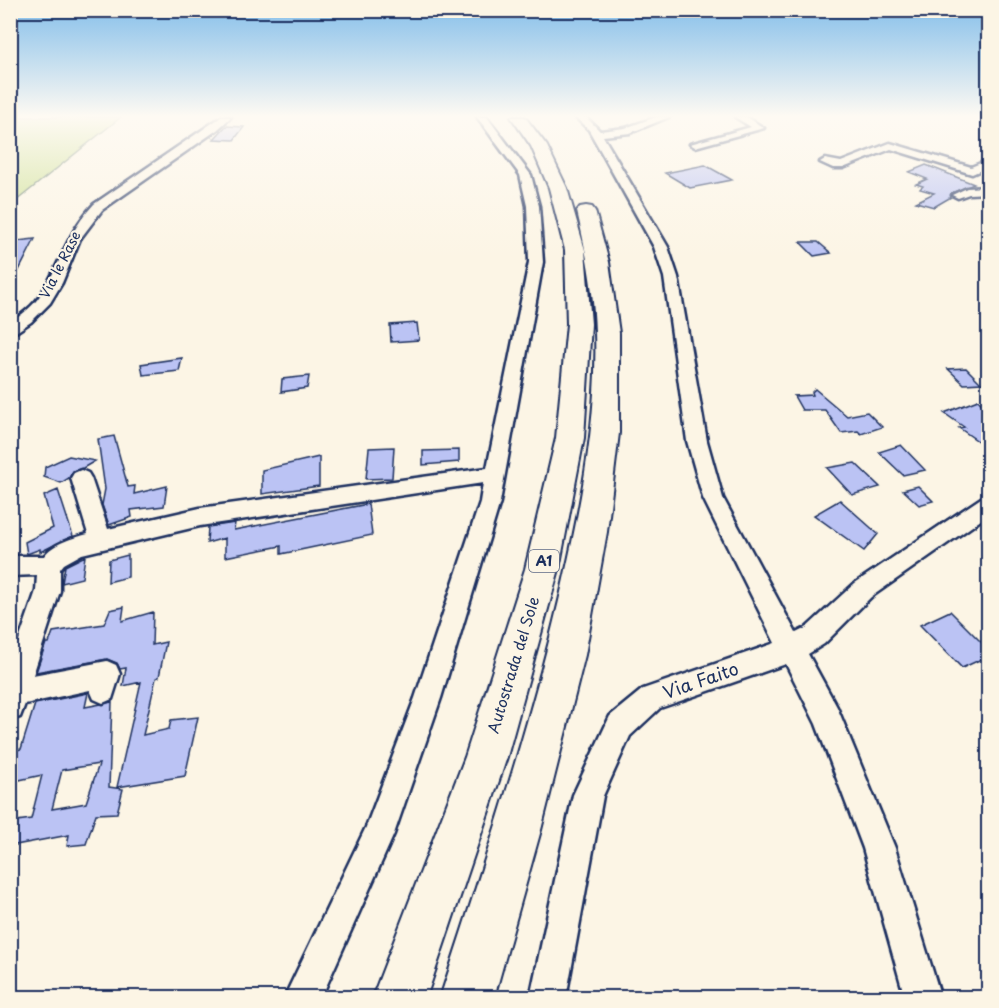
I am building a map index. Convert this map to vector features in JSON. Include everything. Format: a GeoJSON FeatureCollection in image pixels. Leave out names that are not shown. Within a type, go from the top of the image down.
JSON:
{"type":"FeatureCollection","features":[{"type":"Feature","properties":{"kind":"highway","name":"Autostrada del Sole"},"geometry":{"type":"LineString","coordinates":[[399,998],[486,757],[542,569],[570,438],[579,324],[575,250],[558,188],[547,164]]}},
{"type":"Feature","properties":{"kind":"highway"},"geometry":{"type":"LineString","coordinates":[[467,998],[518,830],[566,656],[591,532],[605,433],[607,333],[599,262],[589,220],[565,164]]}},
{"type":"Feature","properties":{"kind":"street","name":"Via le Rase"},"geometry":{"type":"LineString","coordinates":[[10,331],[48,295],[68,247],[84,220],[162,164]]}},
{"type":"Feature","properties":{"kind":"street"},"geometry":{"type":"LineString","coordinates":[[302,998],[379,834],[428,698],[490,502],[536,262],[533,207],[525,175],[517,164]]}},
{"type":"Feature","properties":{"kind":"street"},"geometry":{"type":"LineString","coordinates":[[615,164],[635,195],[661,247],[671,277],[697,441],[713,498],[790,650],[827,717],[879,848],[923,998]]}},
{"type":"Feature","properties":{"kind":"street"},"geometry":{"type":"LineString","coordinates":[[980,167],[988,175]]}},
{"type":"Feature","properties":{"kind":"street"},"geometry":{"type":"LineString","coordinates":[[958,195],[967,191],[988,190]]}},
{"type":"Feature","properties":{"kind":"street"},"geometry":{"type":"LineString","coordinates":[[13,699],[48,591],[49,567],[56,557],[66,550],[200,517],[495,474]]}},
{"type":"Feature","properties":{"kind":"street"},"geometry":{"type":"LineString","coordinates":[[81,478],[101,540]]}},
{"type":"Feature","properties":{"kind":"street","name":"Via Faito"},"geometry":{"type":"LineString","coordinates":[[548,998],[588,795],[620,726],[652,698],[790,650],[815,636],[863,590],[988,504]]}},
{"type":"Feature","properties":{"kind":"street"},"geometry":{"type":"LineString","coordinates":[[10,566],[49,567]]}},
{"type":"Feature","properties":{"kind":"street"},"geometry":{"type":"LineString","coordinates":[[13,699],[107,674],[103,690]]}},
{"type":"Feature","properties":{"kind":"green space"},"geometry":{"type":"Polygon","coordinates":[[[11,164],[62,164],[11,205],[11,164]]]}},
{"type":"Feature","properties":{"kind":"building"},"geometry":{"type":"Polygon","coordinates":[[[705,165],[732,180],[690,188],[665,173],[705,165]]]}},
{"type":"Feature","properties":{"kind":"building"},"geometry":{"type":"Polygon","coordinates":[[[926,165],[974,184],[951,193],[951,197],[934,207],[916,202],[934,193],[920,189],[923,186],[916,184],[927,179],[909,172],[926,165]]]}},
{"type":"Feature","properties":{"kind":"building"},"geometry":{"type":"Polygon","coordinates":[[[35,239],[10,288],[10,242],[35,239]]]}},
{"type":"Feature","properties":{"kind":"building"},"geometry":{"type":"Polygon","coordinates":[[[800,242],[818,242],[831,253],[814,256],[800,242]]]}},
{"type":"Feature","properties":{"kind":"building"},"geometry":{"type":"Polygon","coordinates":[[[417,323],[419,340],[391,342],[390,325],[417,323]]]}},
{"type":"Feature","properties":{"kind":"building"},"geometry":{"type":"Polygon","coordinates":[[[182,358],[179,371],[143,375],[141,364],[182,358]]]}},
{"type":"Feature","properties":{"kind":"building"},"geometry":{"type":"Polygon","coordinates":[[[966,368],[981,383],[964,384],[948,369],[966,368]]]}},
{"type":"Feature","properties":{"kind":"building"},"geometry":{"type":"Polygon","coordinates":[[[309,376],[307,388],[281,392],[282,379],[309,376]]]}},
{"type":"Feature","properties":{"kind":"building"},"geometry":{"type":"Polygon","coordinates":[[[815,389],[847,416],[867,412],[882,427],[861,434],[858,431],[841,433],[825,410],[802,410],[794,396],[813,395],[812,392],[815,389]]]}},
{"type":"Feature","properties":{"kind":"building"},"geometry":{"type":"Polygon","coordinates":[[[978,400],[988,411],[988,448],[959,428],[964,427],[944,413],[978,400]]]}},
{"type":"Feature","properties":{"kind":"building"},"geometry":{"type":"Polygon","coordinates":[[[114,436],[128,487],[135,486],[134,494],[167,486],[164,506],[131,510],[132,517],[109,525],[102,505],[105,489],[98,439],[114,436]]]}},
{"type":"Feature","properties":{"kind":"building"},"geometry":{"type":"Polygon","coordinates":[[[901,445],[925,470],[903,475],[879,452],[901,445]]]}},
{"type":"Feature","properties":{"kind":"building"},"geometry":{"type":"Polygon","coordinates":[[[394,447],[392,478],[366,479],[369,448],[394,447]]]}},
{"type":"Feature","properties":{"kind":"building"},"geometry":{"type":"Polygon","coordinates":[[[459,450],[459,462],[423,465],[423,451],[459,450]]]}},
{"type":"Feature","properties":{"kind":"building"},"geometry":{"type":"Polygon","coordinates":[[[69,456],[95,461],[73,471],[69,478],[61,483],[44,477],[45,467],[69,456]]]}},
{"type":"Feature","properties":{"kind":"building"},"geometry":{"type":"Polygon","coordinates":[[[319,457],[319,486],[262,494],[262,470],[319,457]]]}},
{"type":"Feature","properties":{"kind":"building"},"geometry":{"type":"Polygon","coordinates":[[[855,463],[880,487],[852,495],[827,468],[855,463]]]}},
{"type":"Feature","properties":{"kind":"building"},"geometry":{"type":"Polygon","coordinates":[[[918,486],[933,501],[919,505],[903,490],[918,486]]]}},
{"type":"Feature","properties":{"kind":"building"},"geometry":{"type":"Polygon","coordinates":[[[58,490],[73,536],[40,552],[40,549],[27,554],[25,542],[53,528],[44,496],[58,490]]]}},
{"type":"Feature","properties":{"kind":"building"},"geometry":{"type":"Polygon","coordinates":[[[840,500],[878,534],[864,551],[814,515],[840,500]]]}},
{"type":"Feature","properties":{"kind":"building"},"geometry":{"type":"Polygon","coordinates":[[[368,504],[372,535],[281,554],[281,546],[225,557],[225,538],[207,543],[208,527],[235,523],[234,530],[368,504]]]}},
{"type":"Feature","properties":{"kind":"building"},"geometry":{"type":"Polygon","coordinates":[[[128,555],[128,577],[108,582],[109,560],[128,555]]]}},
{"type":"Feature","properties":{"kind":"building"},"geometry":{"type":"Polygon","coordinates":[[[85,556],[82,578],[62,583],[65,566],[85,556]]]}},
{"type":"Feature","properties":{"kind":"building"},"geometry":{"type":"Polygon","coordinates":[[[124,607],[122,621],[153,612],[152,645],[166,642],[143,735],[169,729],[171,720],[198,717],[185,776],[117,787],[141,682],[123,686],[126,668],[120,669],[117,663],[107,659],[36,672],[46,643],[49,643],[53,632],[104,624],[110,610],[124,607]]]}},
{"type":"Feature","properties":{"kind":"building"},"geometry":{"type":"Polygon","coordinates":[[[950,611],[988,649],[988,656],[962,668],[920,625],[950,611]]]}},
{"type":"Feature","properties":{"kind":"building"},"geometry":{"type":"Polygon","coordinates":[[[88,693],[85,707],[112,702],[109,787],[123,789],[117,813],[96,814],[86,844],[67,846],[69,835],[10,846],[10,822],[31,819],[42,775],[10,782],[10,751],[21,749],[35,704],[88,693]],[[99,764],[62,770],[52,809],[86,803],[99,764]]]}}]}
